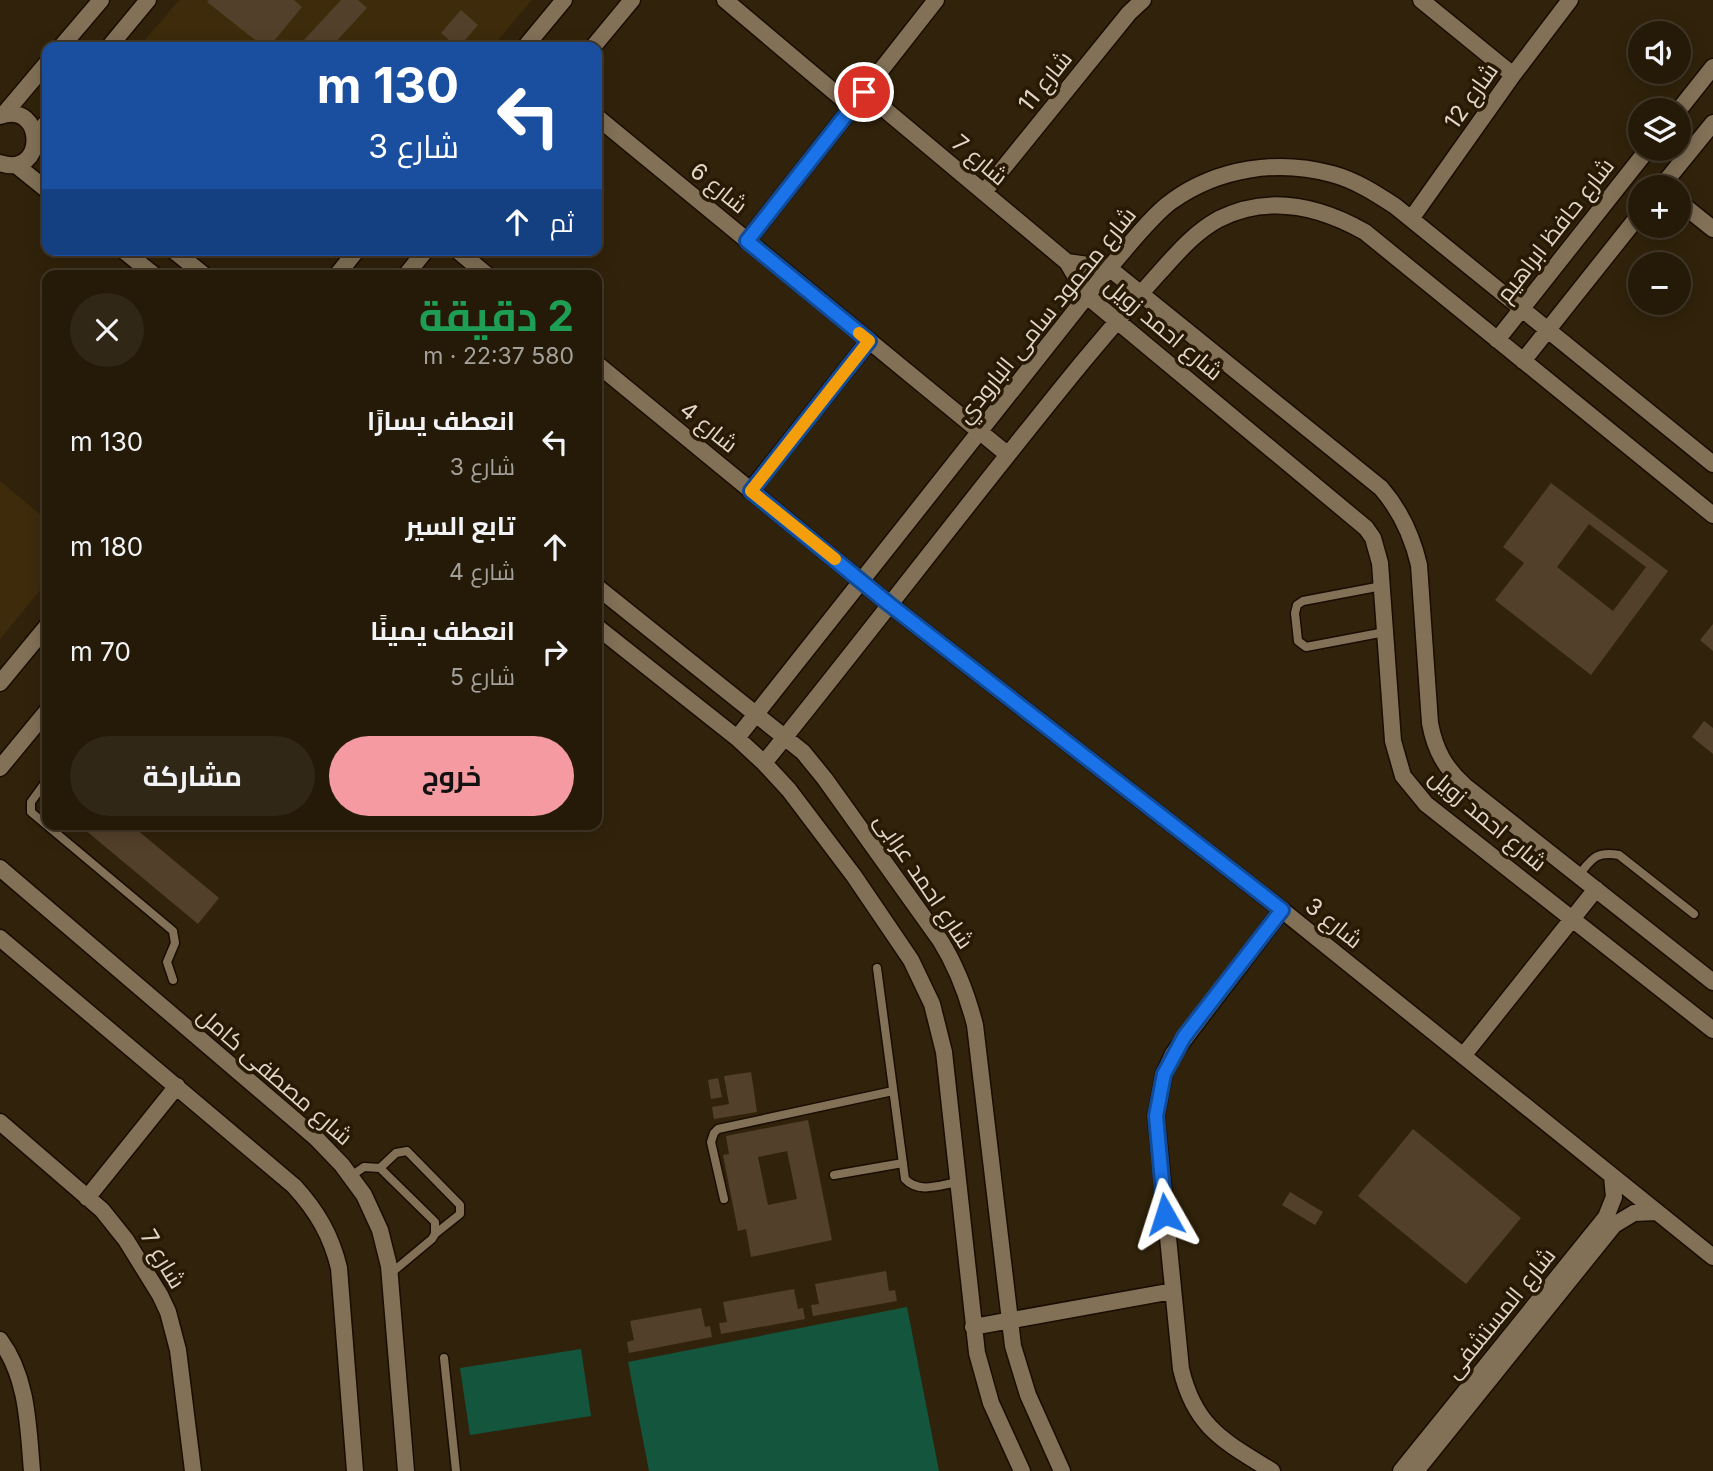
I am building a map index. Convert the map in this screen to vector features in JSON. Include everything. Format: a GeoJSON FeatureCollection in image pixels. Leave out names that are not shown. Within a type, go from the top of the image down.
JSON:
{"type":"FeatureCollection","features":[{"type":"Feature","properties":{"kind":"street"},"geometry":{"type":"LineString","coordinates":[[65,42],[101,0]]}},
{"type":"Feature","properties":{"kind":"street"},"geometry":{"type":"LineString","coordinates":[[113,42],[148,0]]}},
{"type":"Feature","properties":{"kind":"street"},"geometry":{"type":"LineString","coordinates":[[528,42],[564,0]]}},
{"type":"Feature","properties":{"kind":"street"},"geometry":{"type":"LineString","coordinates":[[597,42],[632,0]]}},
{"type":"Feature","properties":{"kind":"street"},"geometry":{"type":"LineString","coordinates":[[725,0],[852,107]]}},
{"type":"Feature","properties":{"kind":"street"},"geometry":{"type":"LineString","coordinates":[[747,241],[936,0]]}},
{"type":"Feature","properties":{"kind":"street","name":"شارع 11"},"geometry":{"type":"LineString","coordinates":[[984,192],[1129,13],[1143,0]]}},
{"type":"Feature","properties":{"kind":"street"},"geometry":{"type":"LineString","coordinates":[[1421,0],[1513,75]]}},
{"type":"Feature","properties":{"kind":"street","name":"شارع 12"},"geometry":{"type":"LineString","coordinates":[[1411,219],[1570,0]]}},
{"type":"Feature","properties":{"kind":"street"},"geometry":{"type":"LineString","coordinates":[[1688,98],[1713,67]]}},
{"type":"Feature","properties":{"kind":"street"},"geometry":{"type":"LineString","coordinates":[[2,115],[42,69]]}},
{"type":"Feature","properties":{"kind":"street","name":"شارع 7"},"geometry":{"type":"LineString","coordinates":[[864,92],[1068,262]]}},
{"type":"Feature","properties":{"kind":"street"},"geometry":{"type":"LineString","coordinates":[[2,115],[21,116],[28,121],[39,143],[30,156],[6,167]]}},
{"type":"Feature","properties":{"kind":"street","name":"شارع 6"},"geometry":{"type":"LineString","coordinates":[[602,121],[1007,454]]}},
{"type":"Feature","properties":{"kind":"street"},"geometry":{"type":"LineString","coordinates":[[1671,175],[1713,122]]}},
{"type":"Feature","properties":{"kind":"street","name":"شارع حافظ ابراهيم"},"geometry":{"type":"LineString","coordinates":[[1497,340],[1638,161]]}},
{"type":"Feature","properties":{"kind":"street"},"geometry":{"type":"LineString","coordinates":[[6,167],[42,187]]}},
{"type":"Feature","properties":{"kind":"street","name":"شارع محمود سامى البارودي"},"geometry":{"type":"LineString","coordinates":[[737,738],[1109,268],[1169,202],[1210,180],[1231,173],[1265,167],[1300,167],[1334,174],[1365,187],[1411,219],[1713,464]]}},
{"type":"Feature","properties":{"kind":"street"},"geometry":{"type":"LineString","coordinates":[[764,763],[1007,454],[1116,321],[1194,235],[1220,219],[1249,209],[1269,206],[1309,208],[1339,217],[1365,232],[1713,515]]}},
{"type":"Feature","properties":{"kind":"street"},"geometry":{"type":"LineString","coordinates":[[1691,211],[1713,229]]}},
{"type":"Feature","properties":{"kind":"street"},"geometry":{"type":"LineString","coordinates":[[1522,361],[1628,229]]}},
{"type":"Feature","properties":{"kind":"street"},"geometry":{"type":"LineString","coordinates":[[130,256],[148,270]]}},
{"type":"Feature","properties":{"kind":"street"},"geometry":{"type":"LineString","coordinates":[[180,256],[198,270]]}},
{"type":"Feature","properties":{"kind":"street"},"geometry":{"type":"LineString","coordinates":[[341,270],[352,256]]}},
{"type":"Feature","properties":{"kind":"street"},"geometry":{"type":"LineString","coordinates":[[410,270],[421,256]]}},
{"type":"Feature","properties":{"kind":"street"},"geometry":{"type":"LineString","coordinates":[[464,256],[481,270]]}},
{"type":"Feature","properties":{"kind":"street","name":"شارع احمد زويل"},"geometry":{"type":"LineString","coordinates":[[1068,262],[1109,268],[1381,488],[1393,501],[1414,542],[1419,565],[1430,723],[1433,741],[1441,759],[1451,774],[1465,786],[1713,982]]}},
{"type":"Feature","properties":{"kind":"street","name":"شارع احمد زويل"},"geometry":{"type":"LineString","coordinates":[[1068,262],[1087,296],[1366,528],[1377,550],[1382,586],[1393,741],[1403,776],[1426,804],[1713,1030]]}},
{"type":"Feature","properties":{"kind":"street"},"geometry":{"type":"LineString","coordinates":[[751,491],[869,341]]}},
{"type":"Feature","properties":{"kind":"street","name":"شارع 4"},"geometry":{"type":"LineString","coordinates":[[602,368],[889,604]]}},
{"type":"Feature","properties":{"kind":"street","name":"شارع احمد عرابى"},"geometry":{"type":"LineString","coordinates":[[602,591],[786,737],[813,764],[940,940],[962,981],[975,1025],[1013,1346],[1028,1395],[1062,1471]]}},
{"type":"Feature","properties":{"kind":"street","name":"شارع 3"},"geometry":{"type":"LineString","coordinates":[[889,604],[1282,910],[1713,1257]]}},
{"type":"Feature","properties":{"kind":"street"},"geometry":{"type":"LineString","coordinates":[[602,631],[737,738],[789,790],[854,876],[923,981],[940,1028],[977,1353],[991,1403],[1022,1471]]}},
{"type":"Feature","properties":{"kind":"street"},"geometry":{"type":"LineString","coordinates":[[0,683],[42,632]]}},
{"type":"Feature","properties":{"kind":"street"},"geometry":{"type":"LineString","coordinates":[[0,768],[42,717]]}},
{"type":"Feature","properties":{"kind":"street","name":"شارع مصطفى كامل"},"geometry":{"type":"LineString","coordinates":[[0,869],[316,1138],[342,1164],[364,1195],[380,1230],[390,1274],[406,1471]]}},
{"type":"Feature","properties":{"kind":"street"},"geometry":{"type":"LineString","coordinates":[[1463,1056],[1596,889]]}},
{"type":"Feature","properties":{"kind":"street"},"geometry":{"type":"LineString","coordinates":[[1272,1471],[1222,1440],[1195,1408],[1186,1389],[1181,1369],[1156,1126],[1158,1094],[1164,1074],[1184,1037],[1282,910]]}},
{"type":"Feature","properties":{"kind":"street"},"geometry":{"type":"LineString","coordinates":[[0,938],[294,1186],[310,1203],[323,1223],[340,1268],[355,1471]]}},
{"type":"Feature","properties":{"kind":"street"},"geometry":{"type":"LineString","coordinates":[[87,1198],[177,1086]]}},
{"type":"Feature","properties":{"kind":"street","name":"شارع 7"},"geometry":{"type":"LineString","coordinates":[[0,1122],[102,1210],[126,1240],[168,1312],[178,1350],[193,1471]]}},
{"type":"Feature","properties":{"kind":"street","name":"شارع المستشفى"},"geometry":{"type":"LineString","coordinates":[[1401,1471],[1606,1217],[1614,1197],[1612,1176]]}},
{"type":"Feature","properties":{"kind":"street","name":"شارع المستشفى"},"geometry":{"type":"LineString","coordinates":[[1416,1471],[1614,1225],[1634,1213],[1657,1212]]}},
{"type":"Feature","properties":{"kind":"street"},"geometry":{"type":"LineString","coordinates":[[973,1327],[1173,1291]]}},
{"type":"Feature","properties":{"kind":"street"},"geometry":{"type":"LineString","coordinates":[[0,1340],[10,1353],[21,1380],[32,1471]]}},
{"type":"Feature","properties":{"kind":"lane"},"geometry":{"type":"LineString","coordinates":[[1382,586],[1303,601],[1297,605],[1294,613],[1298,641],[1306,647],[1385,632]]}},
{"type":"Feature","properties":{"kind":"lane"},"geometry":{"type":"LineString","coordinates":[[42,787],[31,802],[31,812],[42,821]]}},
{"type":"Feature","properties":{"kind":"lane"},"geometry":{"type":"LineString","coordinates":[[52,830],[173,931],[175,943],[167,962],[173,980]]}},
{"type":"Feature","properties":{"kind":"lane"},"geometry":{"type":"LineString","coordinates":[[1578,876],[1595,856],[1619,855],[1694,914]]}},
{"type":"Feature","properties":{"kind":"lane"},"geometry":{"type":"LineString","coordinates":[[877,968],[905,1179],[918,1188],[958,1182]]}},
{"type":"Feature","properties":{"kind":"lane"},"geometry":{"type":"LineString","coordinates":[[724,1199],[711,1142],[718,1129],[893,1091]]}},
{"type":"Feature","properties":{"kind":"lane"},"geometry":{"type":"LineString","coordinates":[[380,1168],[396,1153],[407,1152],[460,1205],[460,1214],[390,1274]]}},
{"type":"Feature","properties":{"kind":"lane"},"geometry":{"type":"LineString","coordinates":[[834,1175],[903,1163]]}},
{"type":"Feature","properties":{"kind":"lane"},"geometry":{"type":"LineString","coordinates":[[351,1176],[364,1167],[380,1168],[435,1222],[435,1234]]}},
{"type":"Feature","properties":{"kind":"lane"},"geometry":{"type":"LineString","coordinates":[[444,1359],[456,1471]]}},
{"type":"Feature","properties":{"kind":"shaded area"},"geometry":{"type":"Polygon","coordinates":[[[179,0],[532,0],[496,42],[143,42],[179,0]]]}},
{"type":"Feature","properties":{"kind":"shaded area"},"geometry":{"type":"Polygon","coordinates":[[[0,481],[42,516],[42,588],[0,639],[0,481]]]}},
{"type":"Feature","properties":{"kind":"green space"},"geometry":{"type":"Polygon","coordinates":[[[907,1307],[939,1471],[649,1471],[628,1362],[907,1307]]]}},
{"type":"Feature","properties":{"kind":"green space"},"geometry":{"type":"Polygon","coordinates":[[[581,1349],[591,1416],[470,1435],[460,1368],[581,1349]]]}},
{"type":"Feature","properties":{"kind":"building"},"geometry":{"type":"Polygon","coordinates":[[[294,0],[302,7],[273,42],[258,42],[207,2],[294,0]]]}},
{"type":"Feature","properties":{"kind":"building"},"geometry":{"type":"Polygon","coordinates":[[[341,0],[358,0],[367,8],[336,42],[303,41],[341,0]]]}},
{"type":"Feature","properties":{"kind":"building"},"geometry":{"type":"Polygon","coordinates":[[[461,10],[478,25],[463,42],[451,42],[441,33],[461,10]]]}},
{"type":"Feature","properties":{"kind":"building"},"geometry":{"type":"Polygon","coordinates":[[[1551,483],[1668,571],[1591,675],[1495,600],[1524,563],[1503,547],[1551,483]],[[1589,524],[1557,567],[1613,611],[1646,567],[1589,524]]]}},
{"type":"Feature","properties":{"kind":"building"},"geometry":{"type":"Polygon","coordinates":[[[1713,624],[1713,651],[1700,640],[1713,624]]]}},
{"type":"Feature","properties":{"kind":"building"},"geometry":{"type":"Polygon","coordinates":[[[1704,721],[1713,728],[1713,754],[1692,737],[1704,721]]]}},
{"type":"Feature","properties":{"kind":"building"},"geometry":{"type":"Polygon","coordinates":[[[85,830],[137,830],[219,898],[198,924],[85,830]]]}},
{"type":"Feature","properties":{"kind":"building"},"geometry":{"type":"Polygon","coordinates":[[[751,1072],[757,1112],[714,1119],[712,1107],[729,1104],[724,1076],[751,1072]]]}},
{"type":"Feature","properties":{"kind":"building"},"geometry":{"type":"Polygon","coordinates":[[[718,1078],[722,1097],[711,1099],[708,1080],[718,1078]]]}},
{"type":"Feature","properties":{"kind":"building"},"geometry":{"type":"Polygon","coordinates":[[[808,1120],[832,1240],[751,1257],[746,1229],[738,1231],[723,1155],[729,1154],[726,1136],[808,1120]],[[787,1151],[758,1157],[768,1205],[797,1199],[787,1151]]]}},
{"type":"Feature","properties":{"kind":"building"},"geometry":{"type":"Polygon","coordinates":[[[1413,1129],[1521,1218],[1466,1284],[1358,1196],[1413,1129]]]}},
{"type":"Feature","properties":{"kind":"building"},"geometry":{"type":"Polygon","coordinates":[[[1290,1192],[1323,1212],[1315,1225],[1282,1205],[1290,1192]]]}},
{"type":"Feature","properties":{"kind":"building"},"geometry":{"type":"Polygon","coordinates":[[[886,1271],[889,1291],[895,1290],[897,1301],[813,1316],[811,1305],[819,1304],[815,1284],[886,1271]]]}},
{"type":"Feature","properties":{"kind":"building"},"geometry":{"type":"Polygon","coordinates":[[[794,1289],[798,1309],[803,1308],[805,1319],[721,1334],[719,1323],[727,1322],[723,1302],[794,1289]]]}},
{"type":"Feature","properties":{"kind":"building"},"geometry":{"type":"Polygon","coordinates":[[[701,1308],[705,1327],[710,1326],[712,1337],[629,1353],[627,1342],[634,1340],[630,1321],[701,1308]]]}},
{"type":"Feature","properties":{"kind":"slow traffic"},"geometry":{"type":"LineString","coordinates":[[835,559],[751,491],[869,341],[859,333]]}},
{"type":"Feature","properties":{"kind":"route"},"geometry":{"type":"LineString","coordinates":[[864,92],[747,241],[869,341],[751,491],[889,604],[1282,910],[1184,1037],[1164,1074],[1158,1094],[1156,1116],[1165,1214]]}}]}
